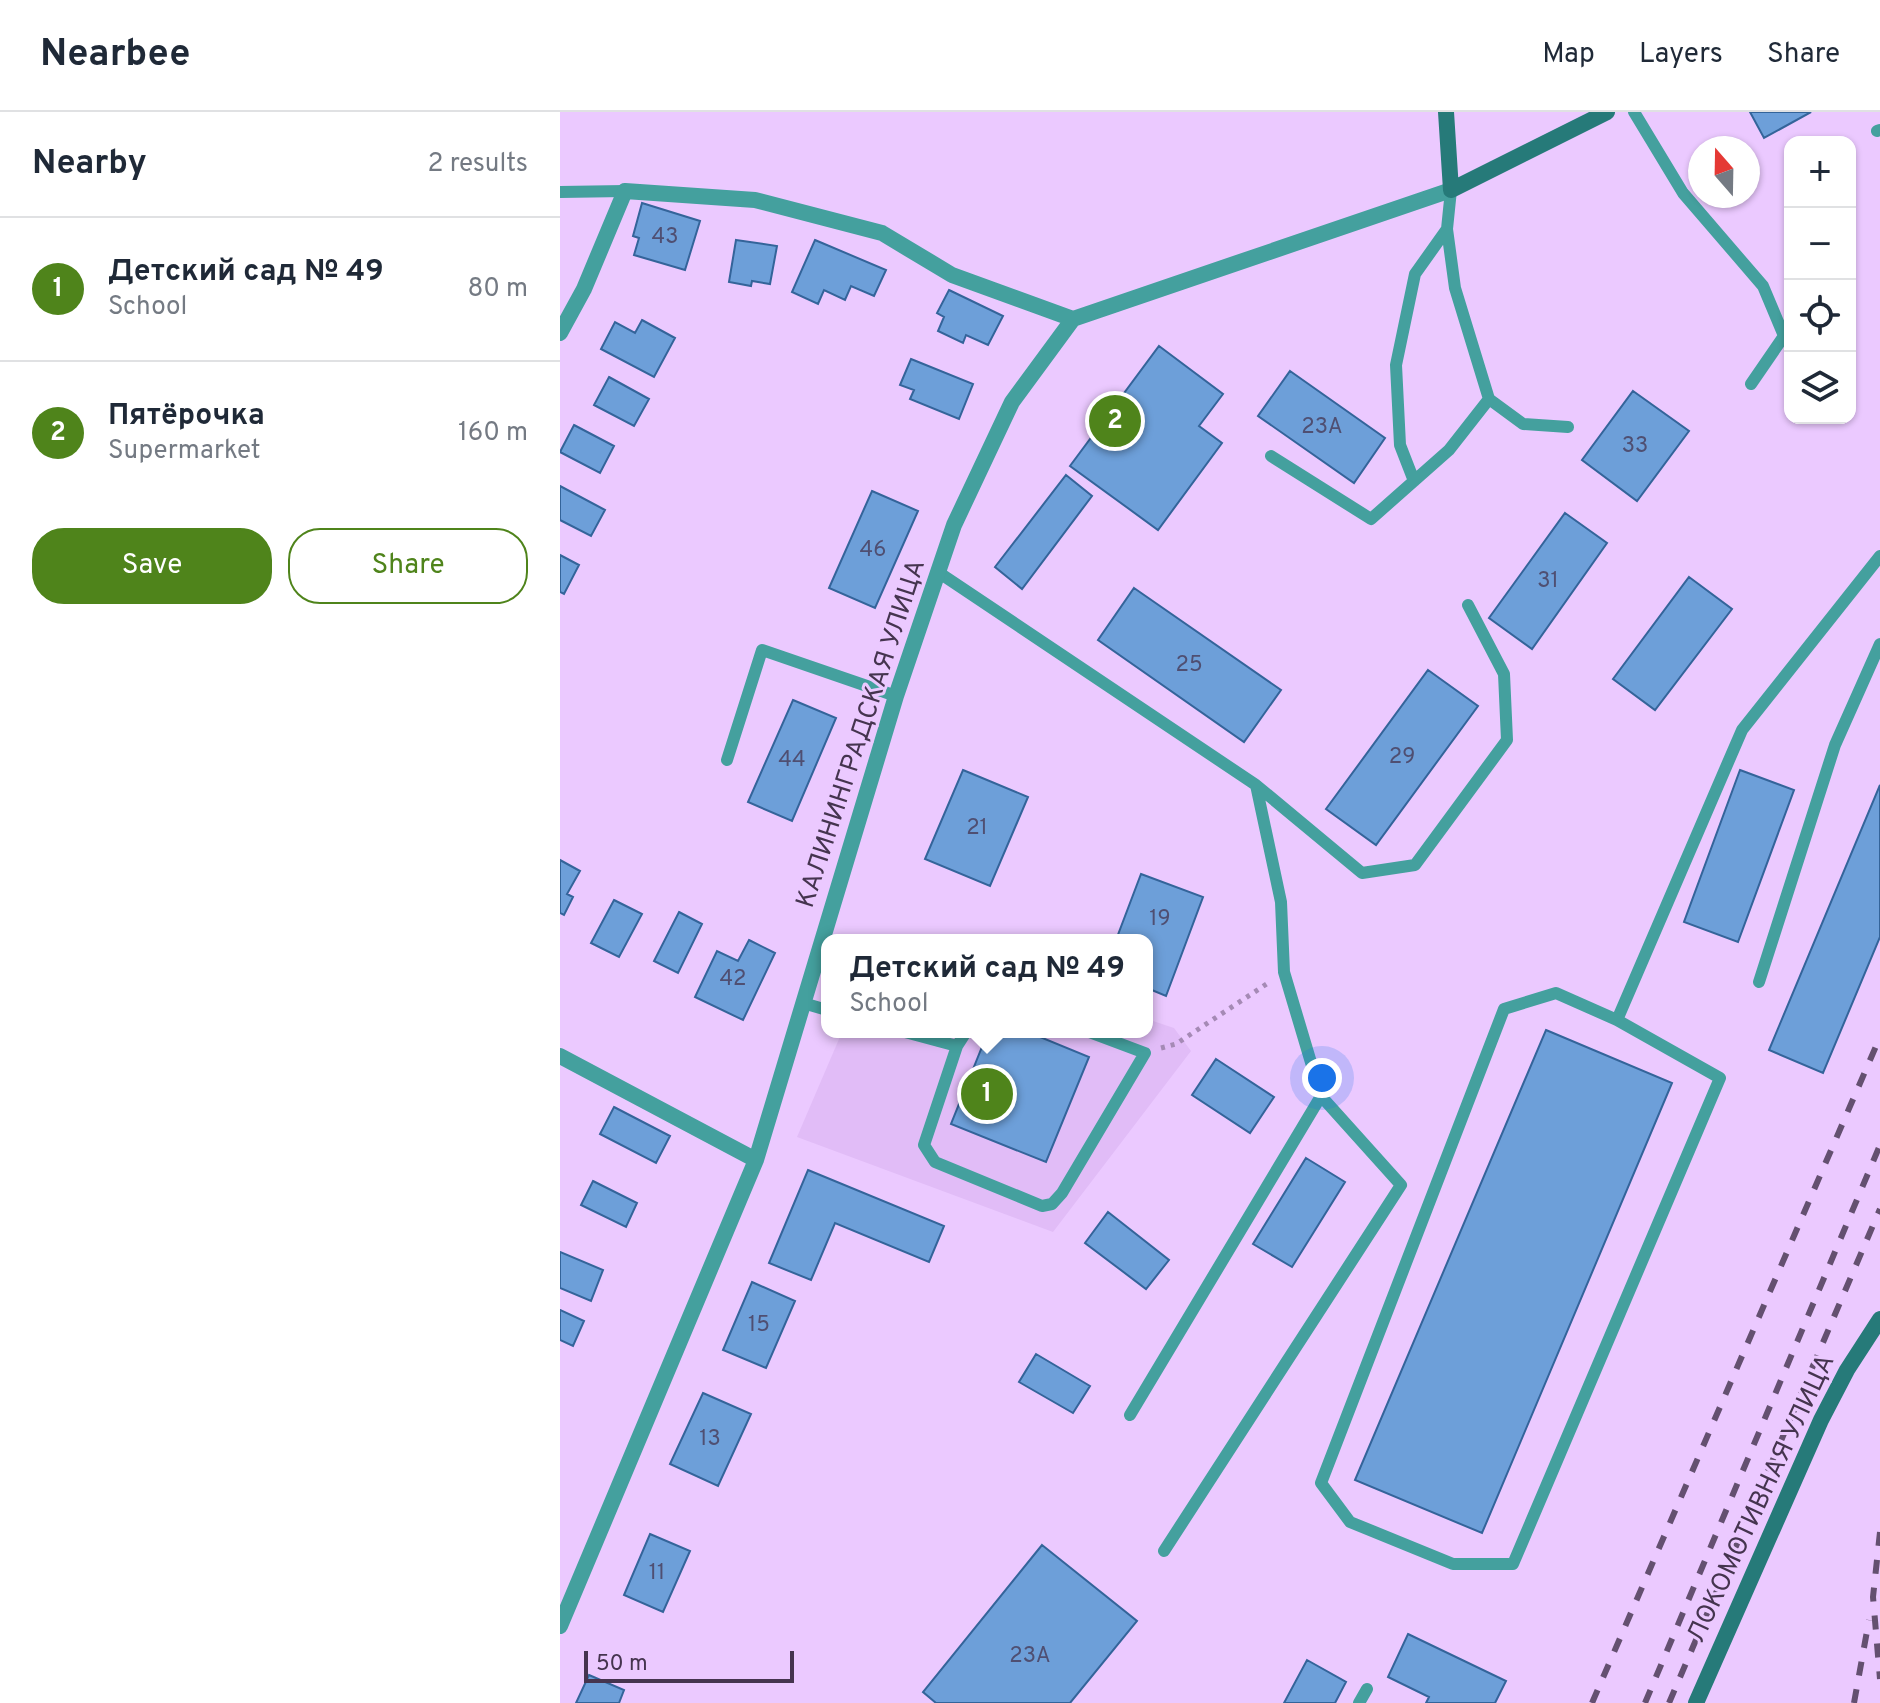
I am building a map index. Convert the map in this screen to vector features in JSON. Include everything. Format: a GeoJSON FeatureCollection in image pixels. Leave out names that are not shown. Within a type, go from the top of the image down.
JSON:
{"type":"FeatureCollection","features":[{"type":"Feature","properties":{"kind":"street"},"geometry":{"type":"LineString","coordinates":[[1446,112],[1451,190]]}},
{"type":"Feature","properties":{"kind":"street"},"geometry":{"type":"LineString","coordinates":[[560,333],[584,289],[625,191],[755,200],[882,233],[952,275],[1073,319],[1451,190],[1607,112]]}},
{"type":"Feature","properties":{"kind":"street","name":"КАЛИНИНГРАДСКАЯ УЛИЦА"},"geometry":{"type":"LineString","coordinates":[[824,934],[896,696],[954,525],[1012,402],[1073,319]]}},
{"type":"Feature","properties":{"kind":"street","name":"КАЛИНИНГРАДСКАЯ УЛИЦА"},"geometry":{"type":"LineString","coordinates":[[560,1626],[756,1160],[821,944]]}},
{"type":"Feature","properties":{"kind":"street"},"geometry":{"type":"LineString","coordinates":[[560,1056],[756,1160]]}},
{"type":"Feature","properties":{"kind":"street","name":"ЛОКОМОТИВНАЯ УЛИЦА"},"geometry":{"type":"LineString","coordinates":[[1696,1703],[1821,1420],[1847,1370],[1880,1319]]}},
{"type":"Feature","properties":{"kind":"lane"},"geometry":{"type":"LineString","coordinates":[[1634,112],[1683,193],[1763,286],[1784,336],[1751,384]]}},
{"type":"Feature","properties":{"kind":"lane"},"geometry":{"type":"LineString","coordinates":[[1451,190],[1447,229],[1455,288],[1489,399],[1523,424],[1568,427]]}},
{"type":"Feature","properties":{"kind":"lane"},"geometry":{"type":"LineString","coordinates":[[560,192],[625,191]]}},
{"type":"Feature","properties":{"kind":"lane"},"geometry":{"type":"LineString","coordinates":[[1414,481],[1400,445],[1396,365],[1415,274],[1447,229]]}},
{"type":"Feature","properties":{"kind":"lane"},"geometry":{"type":"LineString","coordinates":[[1271,456],[1371,519],[1449,450],[1489,399]]}},
{"type":"Feature","properties":{"kind":"lane"},"geometry":{"type":"LineString","coordinates":[[1617,1020],[1742,730],[1880,556]]}},
{"type":"Feature","properties":{"kind":"lane"},"geometry":{"type":"LineString","coordinates":[[938,572],[1256,785],[1362,873],[1415,865],[1507,740],[1504,674],[1468,605]]}},
{"type":"Feature","properties":{"kind":"lane"},"geometry":{"type":"LineString","coordinates":[[1759,982],[1835,745],[1880,644]]}},
{"type":"Feature","properties":{"kind":"lane"},"geometry":{"type":"LineString","coordinates":[[727,760],[762,650],[896,696]]}},
{"type":"Feature","properties":{"kind":"lane"},"geometry":{"type":"LineString","coordinates":[[1164,1551],[1401,1185],[1321,1096],[1284,972],[1281,902],[1256,785]]}},
{"type":"Feature","properties":{"kind":"lane"},"geometry":{"type":"LineString","coordinates":[[1556,993],[1617,1020],[1720,1078],[1513,1564],[1453,1564],[1350,1522],[1321,1483],[1504,1009],[1556,993]]}},
{"type":"Feature","properties":{"kind":"lane"},"geometry":{"type":"LineString","coordinates":[[803,1003],[821,1008]]}},
{"type":"Feature","properties":{"kind":"lane"},"geometry":{"type":"LineString","coordinates":[[927,1038],[957,1046]]}},
{"type":"Feature","properties":{"kind":"lane"},"geometry":{"type":"LineString","coordinates":[[962,1038],[925,1133],[924,1145],[929,1156],[935,1162],[1042,1206],[1052,1204],[1062,1193],[1145,1053],[1105,1038]]}},
{"type":"Feature","properties":{"kind":"lane"},"geometry":{"type":"LineString","coordinates":[[1130,1415],[1321,1096]]}},
{"type":"Feature","properties":{"kind":"lane"},"geometry":{"type":"LineString","coordinates":[[1359,1703],[1367,1689]]}},
{"type":"Feature","properties":{"kind":"path"},"geometry":{"type":"LineString","coordinates":[[1145,1053],[1176,1044],[1284,972]]}},
{"type":"Feature","properties":{"kind":"shaded area"},"geometry":{"type":"Polygon","coordinates":[[[1153,1021],[1174,1028],[1191,1051],[1053,1232],[797,1137],[839,1038],[1153,1038],[1153,1021]]]}},
{"type":"Feature","properties":{"kind":"building"},"geometry":{"type":"Polygon","coordinates":[[[1750,112],[1811,112],[1764,138],[1750,112]]]}},
{"type":"Feature","properties":{"kind":"building"},"geometry":{"type":"Polygon","coordinates":[[[642,203],[700,221],[685,270],[634,255],[639,238],[633,236],[642,203]]]}},
{"type":"Feature","properties":{"kind":"building"},"geometry":{"type":"Polygon","coordinates":[[[736,240],[777,246],[770,284],[752,281],[751,286],[729,282],[736,240]]]}},
{"type":"Feature","properties":{"kind":"building"},"geometry":{"type":"Polygon","coordinates":[[[815,240],[886,270],[874,296],[851,286],[845,300],[824,290],[818,304],[792,292],[815,240]]]}},
{"type":"Feature","properties":{"kind":"building"},"geometry":{"type":"Polygon","coordinates":[[[949,290],[1003,316],[988,345],[966,335],[963,343],[938,331],[944,317],[937,313],[949,290]]]}},
{"type":"Feature","properties":{"kind":"building"},"geometry":{"type":"Polygon","coordinates":[[[642,320],[675,338],[654,377],[601,349],[615,322],[635,333],[642,320]]]}},
{"type":"Feature","properties":{"kind":"building"},"geometry":{"type":"Polygon","coordinates":[[[1159,346],[1223,394],[1199,426],[1222,443],[1158,530],[1070,466],[1159,346]]]}},
{"type":"Feature","properties":{"kind":"building"},"geometry":{"type":"Polygon","coordinates":[[[911,359],[973,384],[959,419],[910,399],[914,390],[900,385],[911,359]]]}},
{"type":"Feature","properties":{"kind":"building"},"geometry":{"type":"Polygon","coordinates":[[[1290,371],[1385,438],[1354,483],[1258,416],[1290,371]]]}},
{"type":"Feature","properties":{"kind":"building"},"geometry":{"type":"Polygon","coordinates":[[[609,377],[649,399],[634,426],[594,405],[609,377]]]}},
{"type":"Feature","properties":{"kind":"building"},"geometry":{"type":"Polygon","coordinates":[[[1633,391],[1689,431],[1637,501],[1582,460],[1633,391]]]}},
{"type":"Feature","properties":{"kind":"building"},"geometry":{"type":"Polygon","coordinates":[[[574,425],[614,446],[600,473],[560,452],[574,425]]]}},
{"type":"Feature","properties":{"kind":"building"},"geometry":{"type":"Polygon","coordinates":[[[1066,475],[1092,496],[1022,589],[995,567],[1066,475]]]}},
{"type":"Feature","properties":{"kind":"building"},"geometry":{"type":"Polygon","coordinates":[[[560,486],[605,510],[591,536],[560,520],[560,486]]]}},
{"type":"Feature","properties":{"kind":"building"},"geometry":{"type":"Polygon","coordinates":[[[872,491],[918,511],[875,608],[829,588],[872,491]]]}},
{"type":"Feature","properties":{"kind":"building"},"geometry":{"type":"Polygon","coordinates":[[[1565,513],[1607,543],[1532,649],[1489,618],[1565,513]]]}},
{"type":"Feature","properties":{"kind":"building"},"geometry":{"type":"Polygon","coordinates":[[[560,555],[579,565],[564,594],[560,592],[560,555]]]}},
{"type":"Feature","properties":{"kind":"building"},"geometry":{"type":"Polygon","coordinates":[[[1689,577],[1732,609],[1655,710],[1613,679],[1689,577]]]}},
{"type":"Feature","properties":{"kind":"building"},"geometry":{"type":"Polygon","coordinates":[[[1134,588],[1281,690],[1244,742],[1098,640],[1134,588]]]}},
{"type":"Feature","properties":{"kind":"building"},"geometry":{"type":"Polygon","coordinates":[[[1428,670],[1478,706],[1376,845],[1326,809],[1428,670]]]}},
{"type":"Feature","properties":{"kind":"building"},"geometry":{"type":"Polygon","coordinates":[[[793,700],[836,718],[792,821],[748,802],[793,700]]]}},
{"type":"Feature","properties":{"kind":"building"},"geometry":{"type":"Polygon","coordinates":[[[963,770],[1028,797],[990,886],[925,859],[963,770]]]}},
{"type":"Feature","properties":{"kind":"building"},"geometry":{"type":"Polygon","coordinates":[[[1740,770],[1794,790],[1738,942],[1684,922],[1740,770]]]}},
{"type":"Feature","properties":{"kind":"building"},"geometry":{"type":"Polygon","coordinates":[[[1880,785],[1880,937],[1823,1073],[1769,1050],[1880,785]]]}},
{"type":"Feature","properties":{"kind":"building"},"geometry":{"type":"Polygon","coordinates":[[[560,860],[580,871],[567,894],[573,897],[564,915],[560,913],[560,860]]]}},
{"type":"Feature","properties":{"kind":"building"},"geometry":{"type":"Polygon","coordinates":[[[1141,874],[1203,897],[1166,996],[1153,991],[1153,934],[1118,934],[1141,874]]]}},
{"type":"Feature","properties":{"kind":"building"},"geometry":{"type":"Polygon","coordinates":[[[614,900],[642,914],[619,957],[591,943],[614,900]]]}},
{"type":"Feature","properties":{"kind":"building"},"geometry":{"type":"Polygon","coordinates":[[[679,912],[702,924],[678,973],[654,961],[679,912]]]}},
{"type":"Feature","properties":{"kind":"building"},"geometry":{"type":"Polygon","coordinates":[[[749,940],[775,953],[743,1020],[695,997],[717,951],[738,961],[749,940]]]}},
{"type":"Feature","properties":{"kind":"building"},"geometry":{"type":"Polygon","coordinates":[[[1546,1030],[1672,1083],[1482,1533],[1355,1480],[1546,1030]]]}},
{"type":"Feature","properties":{"kind":"building"},"geometry":{"type":"Polygon","coordinates":[[[986,1038],[1043,1038],[1089,1057],[1046,1162],[951,1124],[986,1038]]]}},
{"type":"Feature","properties":{"kind":"building"},"geometry":{"type":"Polygon","coordinates":[[[1216,1059],[1274,1097],[1250,1133],[1192,1095],[1216,1059]]]}},
{"type":"Feature","properties":{"kind":"building"},"geometry":{"type":"Polygon","coordinates":[[[614,1107],[670,1136],[656,1163],[600,1134],[614,1107]]]}},
{"type":"Feature","properties":{"kind":"building"},"geometry":{"type":"Polygon","coordinates":[[[1306,1158],[1345,1182],[1292,1267],[1253,1244],[1306,1158]]]}},
{"type":"Feature","properties":{"kind":"building"},"geometry":{"type":"Polygon","coordinates":[[[808,1170],[944,1226],[929,1262],[835,1223],[811,1280],[769,1263],[808,1170]]]}},
{"type":"Feature","properties":{"kind":"building"},"geometry":{"type":"Polygon","coordinates":[[[593,1181],[637,1203],[626,1227],[581,1205],[593,1181]]]}},
{"type":"Feature","properties":{"kind":"building"},"geometry":{"type":"Polygon","coordinates":[[[1108,1212],[1169,1260],[1146,1289],[1085,1243],[1108,1212]]]}},
{"type":"Feature","properties":{"kind":"building"},"geometry":{"type":"Polygon","coordinates":[[[560,1252],[603,1270],[591,1301],[560,1288],[560,1252]]]}},
{"type":"Feature","properties":{"kind":"building"},"geometry":{"type":"Polygon","coordinates":[[[752,1282],[795,1301],[766,1368],[723,1350],[752,1282]]]}},
{"type":"Feature","properties":{"kind":"building"},"geometry":{"type":"Polygon","coordinates":[[[560,1310],[584,1321],[573,1346],[560,1340],[560,1310]]]}},
{"type":"Feature","properties":{"kind":"building"},"geometry":{"type":"Polygon","coordinates":[[[1036,1354],[1090,1386],[1073,1413],[1019,1382],[1036,1354]]]}},
{"type":"Feature","properties":{"kind":"building"},"geometry":{"type":"Polygon","coordinates":[[[703,1393],[751,1414],[718,1486],[670,1464],[703,1393]]]}},
{"type":"Feature","properties":{"kind":"building"},"geometry":{"type":"Polygon","coordinates":[[[650,1534],[690,1551],[663,1612],[624,1595],[650,1534]]]}},
{"type":"Feature","properties":{"kind":"building"},"geometry":{"type":"Polygon","coordinates":[[[1042,1545],[1137,1621],[1070,1703],[936,1703],[923,1692],[1042,1545]]]}},
{"type":"Feature","properties":{"kind":"building"},"geometry":{"type":"Polygon","coordinates":[[[1408,1634],[1506,1681],[1495,1703],[1426,1703],[1429,1697],[1388,1677],[1408,1634]]]}},
{"type":"Feature","properties":{"kind":"building"},"geometry":{"type":"Polygon","coordinates":[[[1307,1660],[1346,1682],[1335,1703],[1284,1703],[1307,1660]]]}},
{"type":"Feature","properties":{"kind":"building"},"geometry":{"type":"Polygon","coordinates":[[[589,1675],[624,1690],[619,1703],[576,1703],[589,1675]]]}},
{"type":"Feature","properties":{"kind":"railway"},"geometry":{"type":"LineString","coordinates":[[1592,1703],[1880,1037]]}},
{"type":"Feature","properties":{"kind":"railway"},"geometry":{"type":"LineString","coordinates":[[1645,1703],[1880,1145]]}},
{"type":"Feature","properties":{"kind":"railway"},"geometry":{"type":"LineString","coordinates":[[1669,1703],[1880,1209]]}},
{"type":"Feature","properties":{"kind":"railway"},"geometry":{"type":"LineString","coordinates":[[1880,1532],[1873,1597],[1880,1679]]}},
{"type":"Feature","properties":{"kind":"railway"},"geometry":{"type":"LineString","coordinates":[[1854,1703],[1869,1620]]}},
{"type":"Feature","properties":{"kind":"place","name":"Пятёрочка"},"geometry":{"type":"Point","coordinates":[1115,421]}},
{"type":"Feature","properties":{"kind":"place","name":"Детский сад № 49"},"geometry":{"type":"Point","coordinates":[987,1094]}}]}
